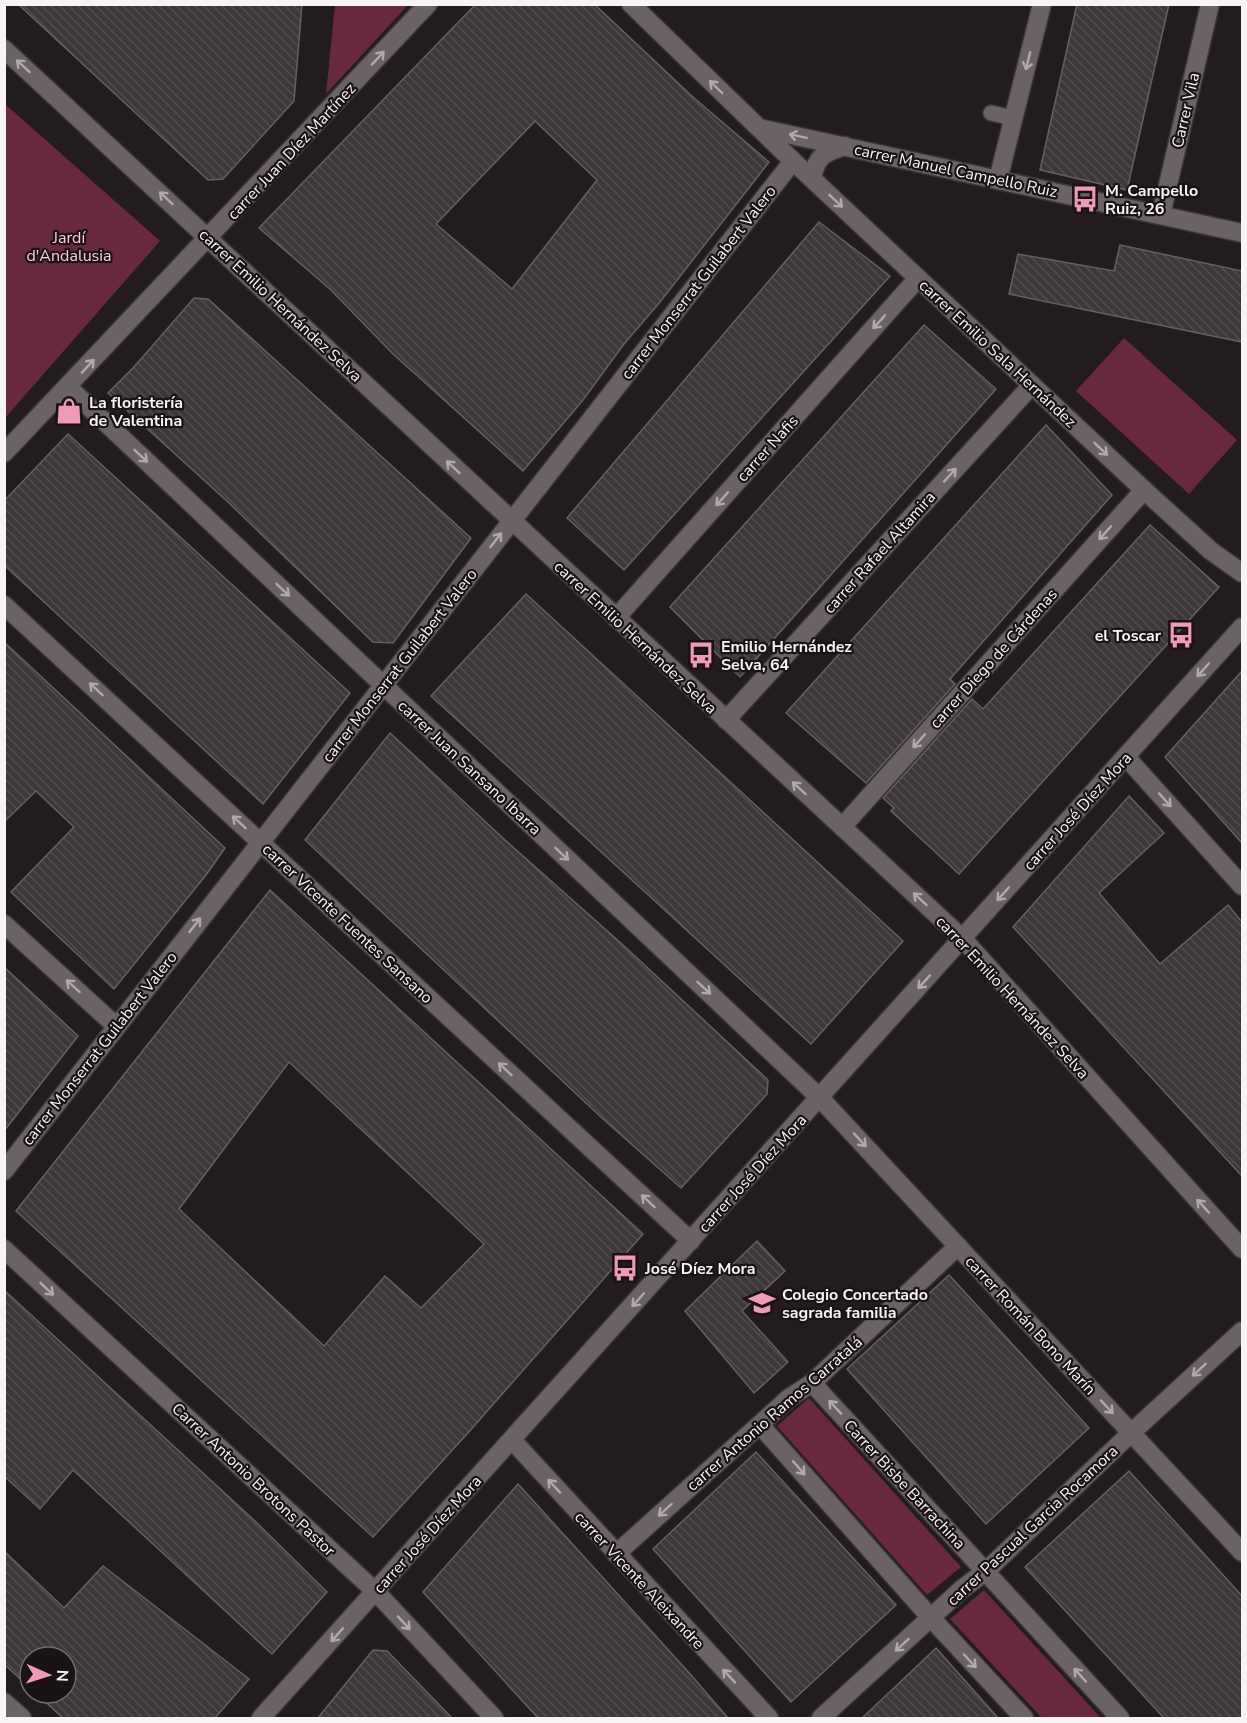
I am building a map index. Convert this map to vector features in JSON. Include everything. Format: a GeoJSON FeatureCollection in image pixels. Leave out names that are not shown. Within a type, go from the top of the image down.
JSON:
{"type":"FeatureCollection","features":[{"type":"Feature","properties":{"kind":"street","name":"carrer Juan Díez Martínez"},"geometry":{"type":"LineString","coordinates":[[4,453],[428,4]]}},
{"type":"Feature","properties":{"kind":"street","name":"carrer Emilio Sala Hernández"},"geometry":{"type":"LineString","coordinates":[[631,4],[793,161],[1144,490],[1210,551],[1242,573]]}},
{"type":"Feature","properties":{"kind":"street"},"geometry":{"type":"LineString","coordinates":[[998,180],[1042,4]]}},
{"type":"Feature","properties":{"kind":"street","name":"Carrer Vila"},"geometry":{"type":"LineString","coordinates":[[1161,215],[1210,4]]}},
{"type":"Feature","properties":{"kind":"street","name":"carrer Emilio Hernández Selva"},"geometry":{"type":"LineString","coordinates":[[4,49],[963,939],[1242,1249]]}},
{"type":"Feature","properties":{"kind":"street","name":"carrer Manuel Campello Ruiz"},"geometry":{"type":"LineString","coordinates":[[759,128],[1242,233]]}},
{"type":"Feature","properties":{"kind":"street","name":"carrer Manuel Campello Ruiz"},"geometry":{"type":"LineString","coordinates":[[812,178],[815,164],[825,153],[845,146]]}},
{"type":"Feature","properties":{"kind":"street","name":"carrer Monserrat Guilabert Valero"},"geometry":{"type":"LineString","coordinates":[[4,1171],[793,161]]}},
{"type":"Feature","properties":{"kind":"street","name":"carrer Nafis"},"geometry":{"type":"LineString","coordinates":[[616,618],[918,278]]}},
{"type":"Feature","properties":{"kind":"street","name":"carrer Rafael Altamira"},"geometry":{"type":"LineString","coordinates":[[726,720],[1032,385]]}},
{"type":"Feature","properties":{"kind":"street","name":"carrer Juan Sansano Ibarra"},"geometry":{"type":"LineString","coordinates":[[68,387],[820,1098]]}},
{"type":"Feature","properties":{"kind":"street","name":"carrer Diego de Cárdenas"},"geometry":{"type":"LineString","coordinates":[[842,827],[1144,490]]}},
{"type":"Feature","properties":{"kind":"street","name":"carrer Vicente Fuentes Sansano"},"geometry":{"type":"LineString","coordinates":[[4,605],[691,1241]]}},
{"type":"Feature","properties":{"kind":"street","name":"carrer José Díez Mora"},"geometry":{"type":"LineString","coordinates":[[261,1719],[1242,627]]}},
{"type":"Feature","properties":{"kind":"street"},"geometry":{"type":"LineString","coordinates":[[1126,757],[1242,886]]}},
{"type":"Feature","properties":{"kind":"street"},"geometry":{"type":"LineString","coordinates":[[4,924],[116,1026]]}},
{"type":"Feature","properties":{"kind":"street","name":"carrer Román Bono Marín"},"geometry":{"type":"LineString","coordinates":[[820,1098],[1242,1552]]}},
{"type":"Feature","properties":{"kind":"street","name":"carrer Antonio Ramos Carratalá"},"geometry":{"type":"LineString","coordinates":[[616,1554],[789,1398],[812,1383],[958,1246]]}},
{"type":"Feature","properties":{"kind":"street","name":"Carrer Antonio Brotons Pastor"},"geometry":{"type":"LineString","coordinates":[[4,1249],[376,1592],[494,1719]]}},
{"type":"Feature","properties":{"kind":"street","name":"carrer Pascual Garcia Rocamora"},"geometry":{"type":"LineString","coordinates":[[821,1719],[962,1589],[986,1571],[1242,1331]]}},
{"type":"Feature","properties":{"kind":"street","name":"Carrer Bisbe Barrachina"},"geometry":{"type":"LineString","coordinates":[[812,1383],[1120,1719]]}},
{"type":"Feature","properties":{"kind":"street"},"geometry":{"type":"LineString","coordinates":[[760,1425],[1024,1719]]}},
{"type":"Feature","properties":{"kind":"street","name":"carrer Vicente Aleixandre"},"geometry":{"type":"LineString","coordinates":[[512,1440],[769,1719]]}},
{"type":"Feature","properties":{"kind":"street"},"geometry":{"type":"LineString","coordinates":[[4,1702],[22,1719]]}},
{"type":"Feature","properties":{"kind":"lane"},"geometry":{"type":"LineString","coordinates":[[992,113],[1013,118]]}},
{"type":"Feature","properties":{"kind":"green space"},"geometry":{"type":"Polygon","coordinates":[[[335,5],[408,5],[326,94],[335,5]]]}},
{"type":"Feature","properties":{"kind":"green space","name":"Jardí d'Andalusia"},"geometry":{"type":"Polygon","coordinates":[[[5,104],[160,241],[5,418],[5,104]]]}},
{"type":"Feature","properties":{"kind":"green space"},"geometry":{"type":"Polygon","coordinates":[[[1124,338],[1237,440],[1189,494],[1076,391],[1124,338]]]}},
{"type":"Feature","properties":{"kind":"green space"},"geometry":{"type":"Polygon","coordinates":[[[809,1398],[961,1567],[927,1595],[777,1426],[809,1398]]]}},
{"type":"Feature","properties":{"kind":"green space"},"geometry":{"type":"Polygon","coordinates":[[[984,1590],[1101,1718],[1042,1718],[950,1619],[984,1590]]]}},
{"type":"Feature","properties":{"kind":"building"},"geometry":{"type":"Polygon","coordinates":[[[18,4],[302,4],[294,101],[223,179],[208,180],[18,4]]]}},
{"type":"Feature","properties":{"kind":"building"},"geometry":{"type":"Polygon","coordinates":[[[476,4],[594,4],[694,98],[769,162],[660,302],[624,344],[583,400],[523,471],[392,353],[330,289],[259,228],[476,4]],[[535,121],[436,224],[512,289],[597,180],[535,121]]]}},
{"type":"Feature","properties":{"kind":"building"},"geometry":{"type":"Polygon","coordinates":[[[1077,4],[1169,4],[1127,190],[1040,170],[1077,4]]]}},
{"type":"Feature","properties":{"kind":"building"},"geometry":{"type":"Polygon","coordinates":[[[819,222],[890,276],[624,570],[567,518],[819,222]]]}},
{"type":"Feature","properties":{"kind":"building"},"geometry":{"type":"Polygon","coordinates":[[[1120,245],[1242,271],[1242,342],[1009,294],[1018,254],[1114,271],[1120,245]]]}},
{"type":"Feature","properties":{"kind":"building"},"geometry":{"type":"Polygon","coordinates":[[[194,298],[208,299],[471,538],[393,643],[373,642],[228,502],[108,393],[134,367],[194,298]]]}},
{"type":"Feature","properties":{"kind":"building"},"geometry":{"type":"Polygon","coordinates":[[[924,325],[996,389],[740,677],[670,607],[924,325]]]}},
{"type":"Feature","properties":{"kind":"building"},"geometry":{"type":"Polygon","coordinates":[[[1046,425],[1112,495],[950,679],[955,684],[866,783],[786,713],[1046,425]]]}},
{"type":"Feature","properties":{"kind":"building"},"geometry":{"type":"Polygon","coordinates":[[[68,434],[350,693],[263,804],[4,565],[4,501],[68,434]]]}},
{"type":"Feature","properties":{"kind":"building"},"geometry":{"type":"Polygon","coordinates":[[[1150,525],[1219,587],[959,874],[891,811],[894,808],[883,798],[972,699],[983,709],[1150,525]]]}},
{"type":"Feature","properties":{"kind":"building"},"geometry":{"type":"Polygon","coordinates":[[[526,594],[903,941],[811,1044],[431,696],[526,594]]]}},
{"type":"Feature","properties":{"kind":"building"},"geometry":{"type":"Polygon","coordinates":[[[4,642],[225,848],[114,989],[11,892],[74,827],[36,791],[4,822],[4,642]]]}},
{"type":"Feature","properties":{"kind":"building"},"geometry":{"type":"Polygon","coordinates":[[[1242,671],[1242,843],[1165,757],[1242,671]]]}},
{"type":"Feature","properties":{"kind":"building"},"geometry":{"type":"Polygon","coordinates":[[[390,733],[768,1080],[767,1094],[681,1188],[602,1118],[305,840],[390,733]]]}},
{"type":"Feature","properties":{"kind":"building"},"geometry":{"type":"Polygon","coordinates":[[[1129,796],[1164,833],[1099,893],[1160,964],[1228,905],[1242,922],[1242,1176],[1013,927],[1129,796]]]}},
{"type":"Feature","properties":{"kind":"building"},"geometry":{"type":"Polygon","coordinates":[[[270,890],[643,1234],[373,1537],[16,1211],[270,890]],[[289,1062],[179,1209],[324,1346],[385,1276],[421,1308],[484,1244],[289,1062]]]}},
{"type":"Feature","properties":{"kind":"building"},"geometry":{"type":"Polygon","coordinates":[[[4,967],[78,1036],[4,1131],[4,967]]]}},
{"type":"Feature","properties":{"kind":"building"},"geometry":{"type":"Polygon","coordinates":[[[757,1241],[785,1271],[742,1311],[788,1362],[754,1393],[685,1311],[757,1241]]]}},
{"type":"Feature","properties":{"kind":"building"},"geometry":{"type":"Polygon","coordinates":[[[949,1275],[1089,1428],[986,1524],[847,1369],[949,1275]]]}},
{"type":"Feature","properties":{"kind":"building"},"geometry":{"type":"Polygon","coordinates":[[[4,1290],[256,1522],[327,1592],[272,1654],[73,1470],[40,1509],[4,1476],[4,1290]]]}},
{"type":"Feature","properties":{"kind":"building"},"geometry":{"type":"Polygon","coordinates":[[[756,1452],[896,1605],[791,1702],[653,1549],[756,1452]]]}},
{"type":"Feature","properties":{"kind":"building"},"geometry":{"type":"Polygon","coordinates":[[[1129,1471],[1242,1596],[1242,1719],[1165,1719],[1025,1567],[1129,1471]]]}},
{"type":"Feature","properties":{"kind":"building"},"geometry":{"type":"Polygon","coordinates":[[[518,1484],[729,1719],[539,1719],[423,1592],[518,1484]]]}},
{"type":"Feature","properties":{"kind":"building"},"geometry":{"type":"Polygon","coordinates":[[[4,1551],[64,1608],[103,1566],[249,1679],[214,1719],[64,1719],[49,1705],[78,1705],[78,1645],[18,1645],[18,1677],[4,1664],[4,1551]]]}},
{"type":"Feature","properties":{"kind":"building"},"geometry":{"type":"Polygon","coordinates":[[[936,1648],[999,1719],[861,1719],[894,1688],[936,1648]]]}},
{"type":"Feature","properties":{"kind":"building"},"geometry":{"type":"Polygon","coordinates":[[[373,1650],[387,1651],[453,1719],[317,1719],[373,1650]]]}},
{"type":"Feature","properties":{"kind":"place","name":"M. Campello Ruiz, 26"},"geometry":{"type":"Point","coordinates":[1085,199]}},
{"type":"Feature","properties":{"kind":"place","name":"La floristería de Valentina"},"geometry":{"type":"Point","coordinates":[69,411]}},
{"type":"Feature","properties":{"kind":"place","name":"el Toscar"},"geometry":{"type":"Point","coordinates":[1181,635]}},
{"type":"Feature","properties":{"kind":"place","name":"Emilio Hernández Selva, 64"},"geometry":{"type":"Point","coordinates":[701,655]}},
{"type":"Feature","properties":{"kind":"place","name":"José Díez Mora"},"geometry":{"type":"Point","coordinates":[625,1268]}},
{"type":"Feature","properties":{"kind":"place","name":"Colegio Concertado sagrada familia"},"geometry":{"type":"Point","coordinates":[762,1303]}}]}
